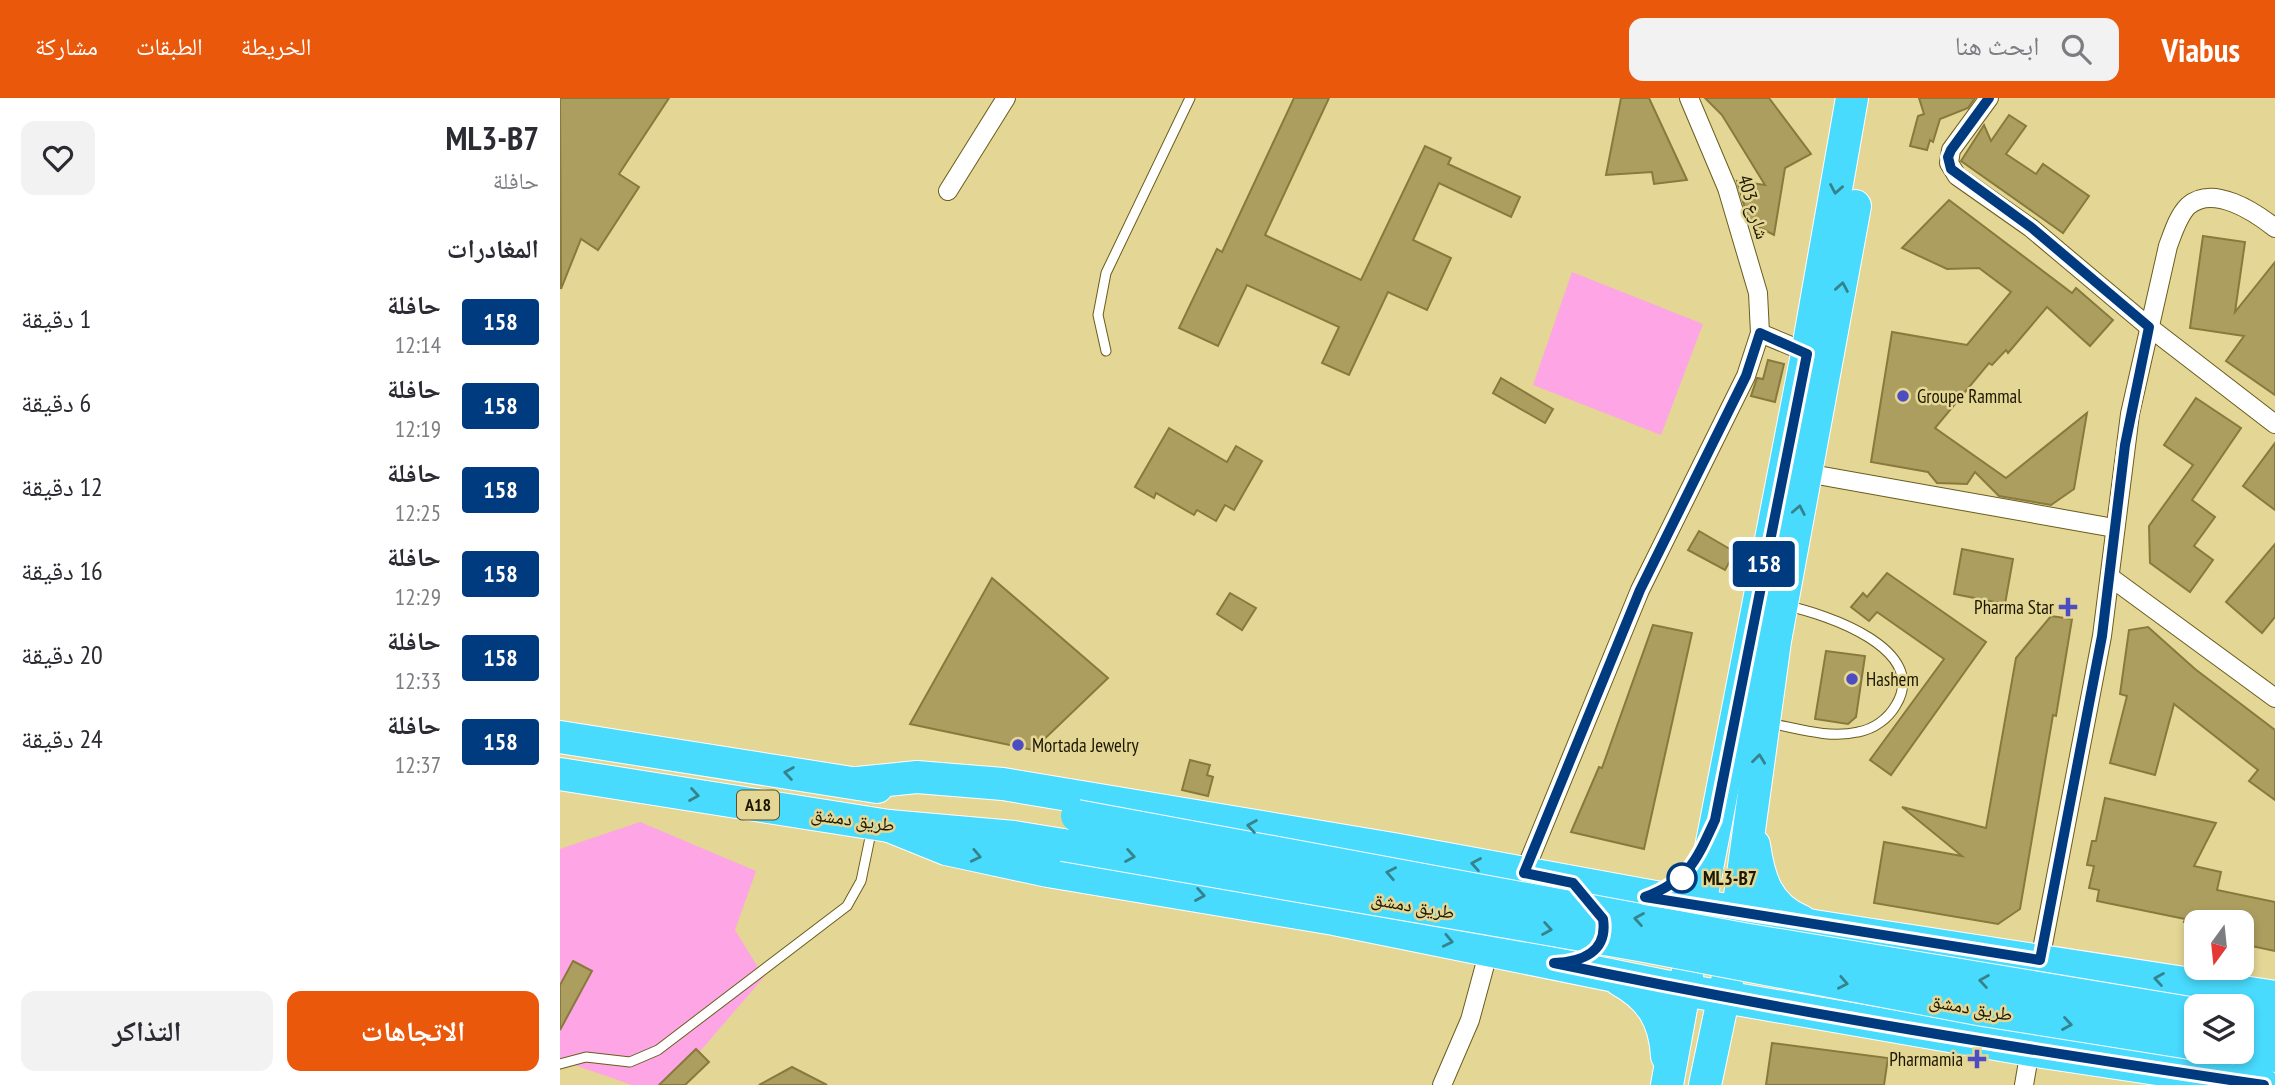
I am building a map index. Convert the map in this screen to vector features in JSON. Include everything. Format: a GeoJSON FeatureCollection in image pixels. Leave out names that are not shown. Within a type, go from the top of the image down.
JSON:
{"type":"FeatureCollection","features":[{"type":"Feature","properties":{"kind":"highway"},"geometry":{"type":"LineString","coordinates":[[1705,1085],[1724,997],[1751,827],[1763,722],[1781,604],[1806,472],[1818,356],[1852,98]]}},
{"type":"Feature","properties":{"kind":"highway"},"geometry":{"type":"LineString","coordinates":[[1667,1085],[1715,820],[1873,98]]}},
{"type":"Feature","properties":{"kind":"highway"},"geometry":{"type":"LineString","coordinates":[[560,719],[636,749]]}},
{"type":"Feature","properties":{"kind":"highway"},"geometry":{"type":"LineString","coordinates":[[560,737],[636,749]]}},
{"type":"Feature","properties":{"kind":"highway","name":"طريق دمشق"},"geometry":{"type":"LineString","coordinates":[[636,749],[1077,816],[1742,939],[2184,1012]]}},
{"type":"Feature","properties":{"kind":"highway"},"geometry":{"type":"LineString","coordinates":[[560,774],[627,785]]}},
{"type":"Feature","properties":{"kind":"highway"},"geometry":{"type":"LineString","coordinates":[[856,783],[917,777],[981,780],[1524,873],[1814,926],[2275,997]]}},
{"type":"Feature","properties":{"kind":"highway"},"geometry":{"type":"LineString","coordinates":[[560,784],[627,785]]}},
{"type":"Feature","properties":{"kind":"highway","name":"طريق دمشق"},"geometry":{"type":"LineString","coordinates":[[627,785],[881,824],[1014,837],[1063,845],[1639,945],[1983,1010],[2184,1042]]}},
{"type":"Feature","properties":{"kind":"highway"},"geometry":{"type":"LineString","coordinates":[[1645,897],[1675,884],[1691,869],[1715,820]]}},
{"type":"Feature","properties":{"kind":"highway"},"geometry":{"type":"LineString","coordinates":[[881,824],[946,849],[1048,871],[1334,919],[1684,990],[2029,1050],[2264,1085]]}},
{"type":"Feature","properties":{"kind":"highway"},"geometry":{"type":"LineString","coordinates":[[1751,827],[1757,868],[1766,892],[1782,911],[1814,926]]}},
{"type":"Feature","properties":{"kind":"highway"},"geometry":{"type":"LineString","coordinates":[[1554,963],[1584,958],[1599,946],[1603,938],[1604,929],[1599,910],[1573,883]]}},
{"type":"Feature","properties":{"kind":"highway"},"geometry":{"type":"LineString","coordinates":[[1824,1014],[1802,986],[1801,958],[1816,941],[1852,931]]}},
{"type":"Feature","properties":{"kind":"highway"},"geometry":{"type":"LineString","coordinates":[[1609,974],[1639,991],[1660,1020],[1665,1038],[1667,1085]]}},
{"type":"Feature","properties":{"kind":"highway"},"geometry":{"type":"LineString","coordinates":[[1705,1085],[1727,1041],[1741,1024],[1775,1013],[1824,1014]]}},
{"type":"Feature","properties":{"kind":"highway"},"geometry":{"type":"LineString","coordinates":[[2254,1023],[2275,1027]]}},
{"type":"Feature","properties":{"kind":"highway"},"geometry":{"type":"LineString","coordinates":[[2254,1053],[2275,1056]]}},
{"type":"Feature","properties":{"kind":"street"},"geometry":{"type":"LineString","coordinates":[[948,191],[1006,98]]}},
{"type":"Feature","properties":{"kind":"street","name":"شارع 403"},"geometry":{"type":"LineString","coordinates":[[1689,98],[1727,188],[1758,293],[1760,333]]}},
{"type":"Feature","properties":{"kind":"street"},"geometry":{"type":"LineString","coordinates":[[1989,98],[1951,150],[1948,157],[1951,169],[2032,228],[2149,327],[2275,424]]}},
{"type":"Feature","properties":{"kind":"street"},"geometry":{"type":"LineString","coordinates":[[2040,960],[2110,577],[2130,414],[2168,246],[2178,220],[2188,206],[2198,200],[2222,199],[2275,228]]}},
{"type":"Feature","properties":{"kind":"street"},"geometry":{"type":"LineString","coordinates":[[1524,873],[1636,598],[1746,376],[1760,333],[1818,356]]}},
{"type":"Feature","properties":{"kind":"street"},"geometry":{"type":"LineString","coordinates":[[1806,472],[2114,528]]}},
{"type":"Feature","properties":{"kind":"street"},"geometry":{"type":"LineString","coordinates":[[2110,577],[2275,698]]}},
{"type":"Feature","properties":{"kind":"street"},"geometry":{"type":"LineString","coordinates":[[1442,1085],[1471,1020],[1489,950]]}},
{"type":"Feature","properties":{"kind":"street"},"geometry":{"type":"LineString","coordinates":[[2024,1085],[2029,1050]]}},
{"type":"Feature","properties":{"kind":"lane"},"geometry":{"type":"LineString","coordinates":[[1106,351],[1098,315],[1106,273],[1190,98]]}},
{"type":"Feature","properties":{"kind":"lane"},"geometry":{"type":"LineString","coordinates":[[1763,722],[1816,732],[1856,733],[1869,729],[1893,711],[1901,698],[1902,673],[1893,658],[1862,634],[1837,621],[1781,604]]}},
{"type":"Feature","properties":{"kind":"lane"},"geometry":{"type":"LineString","coordinates":[[560,1064],[586,1057],[630,1062],[658,1050],[847,906],[860,881],[881,824]]}},
{"type":"Feature","properties":{"kind":"shaded area"},"geometry":{"type":"Polygon","coordinates":[[[1572,272],[1703,324],[1661,435],[1533,385],[1572,272]]]}},
{"type":"Feature","properties":{"kind":"shaded area"},"geometry":{"type":"Polygon","coordinates":[[[640,822],[756,871],[735,930],[764,977],[671,1085],[632,1085],[560,1060],[560,849],[640,822]]]}},
{"type":"Feature","properties":{"kind":"building"},"geometry":{"type":"Polygon","coordinates":[[[560,98],[669,98],[619,174],[639,187],[598,250],[581,239],[561,289],[560,98]]]}},
{"type":"Feature","properties":{"kind":"building"},"geometry":{"type":"Polygon","coordinates":[[[1294,98],[1329,98],[1265,235],[1361,280],[1425,146],[1451,158],[1448,164],[1520,197],[1511,217],[1439,183],[1413,240],[1451,258],[1427,310],[1388,292],[1349,375],[1322,363],[1339,327],[1247,285],[1218,346],[1179,328],[1217,249],[1222,252],[1294,98]]]}},
{"type":"Feature","properties":{"kind":"building"},"geometry":{"type":"Polygon","coordinates":[[[1621,98],[1649,98],[1687,180],[1654,184],[1652,172],[1606,175],[1621,98]]]}},
{"type":"Feature","properties":{"kind":"building"},"geometry":{"type":"Polygon","coordinates":[[[1705,98],[1769,98],[1811,154],[1785,168],[1774,235],[1749,222],[1737,181],[1765,185],[1722,115],[1705,98]]]}},
{"type":"Feature","properties":{"kind":"building"},"geometry":{"type":"Polygon","coordinates":[[[1919,98],[1975,98],[1968,108],[1940,119],[1933,142],[1930,140],[1927,150],[1910,146],[1918,116],[1924,114],[1919,98]]]}},
{"type":"Feature","properties":{"kind":"building"},"geometry":{"type":"Polygon","coordinates":[[[2009,115],[2026,126],[2006,154],[2036,174],[2043,164],[2089,196],[2063,233],[1961,161],[1984,125],[1991,141],[2009,115]]]}},
{"type":"Feature","properties":{"kind":"building"},"geometry":{"type":"Polygon","coordinates":[[[1949,200],[2072,293],[2076,288],[2113,320],[2090,346],[2047,307],[2008,353],[2006,350],[1992,365],[1989,363],[1935,428],[2006,478],[2087,413],[2074,489],[2051,505],[1999,496],[1975,472],[1967,484],[1937,483],[1928,472],[1871,462],[1892,332],[1967,345],[2011,292],[1979,268],[1947,269],[1902,248],[1949,200]]]}},
{"type":"Feature","properties":{"kind":"building"},"geometry":{"type":"Polygon","coordinates":[[[2203,236],[2245,242],[2235,312],[2275,262],[2275,395],[2226,361],[2244,336],[2190,328],[2203,236]]]}},
{"type":"Feature","properties":{"kind":"building"},"geometry":{"type":"Polygon","coordinates":[[[1768,360],[1784,364],[1775,402],[1751,396],[1757,378],[1763,379],[1768,360]]]}},
{"type":"Feature","properties":{"kind":"building"},"geometry":{"type":"Polygon","coordinates":[[[1501,378],[1553,409],[1545,423],[1493,393],[1501,378]]]}},
{"type":"Feature","properties":{"kind":"building"},"geometry":{"type":"Polygon","coordinates":[[[2196,398],[2241,428],[2192,500],[2215,517],[2194,546],[2213,560],[2190,592],[2150,563],[2149,526],[2193,465],[2164,445],[2196,398]]]}},
{"type":"Feature","properties":{"kind":"building"},"geometry":{"type":"Polygon","coordinates":[[[1169,428],[1227,462],[1236,446],[1262,461],[1234,510],[1225,505],[1216,521],[1197,510],[1194,515],[1156,493],[1154,498],[1135,487],[1169,428]]]}},
{"type":"Feature","properties":{"kind":"building"},"geometry":{"type":"Polygon","coordinates":[[[2275,443],[2275,510],[2243,486],[2275,443]]]}},
{"type":"Feature","properties":{"kind":"building"},"geometry":{"type":"Polygon","coordinates":[[[1699,531],[1735,552],[1725,570],[1688,550],[1699,531]]]}},
{"type":"Feature","properties":{"kind":"building"},"geometry":{"type":"Polygon","coordinates":[[[2275,544],[2275,617],[2262,633],[2226,602],[2275,544]]]}},
{"type":"Feature","properties":{"kind":"building"},"geometry":{"type":"Polygon","coordinates":[[[1962,549],[2013,559],[2005,604],[1954,594],[1962,549]]]}},
{"type":"Feature","properties":{"kind":"building"},"geometry":{"type":"Polygon","coordinates":[[[1887,573],[1986,642],[1891,775],[1870,760],[1944,659],[1877,612],[1869,621],[1851,607],[1863,593],[1867,597],[1887,573]]]}},
{"type":"Feature","properties":{"kind":"building"},"geometry":{"type":"Polygon","coordinates":[[[992,578],[1108,678],[1033,750],[910,724],[992,578]]]}},
{"type":"Feature","properties":{"kind":"building"},"geometry":{"type":"Polygon","coordinates":[[[1230,593],[1256,608],[1242,630],[1217,614],[1230,593]]]}},
{"type":"Feature","properties":{"kind":"building"},"geometry":{"type":"Polygon","coordinates":[[[2051,616],[2072,619],[2020,909],[1998,924],[1874,903],[1884,842],[1962,856],[1902,807],[1986,828],[2016,658],[2051,616]]]}},
{"type":"Feature","properties":{"kind":"building"},"geometry":{"type":"Polygon","coordinates":[[[1653,625],[1692,633],[1644,849],[1571,832],[1599,767],[1602,768],[1653,625]]]}},
{"type":"Feature","properties":{"kind":"building"},"geometry":{"type":"Polygon","coordinates":[[[2148,627],[2195,669],[2275,730],[2275,800],[2249,781],[2258,770],[2174,704],[2155,775],[2110,763],[2127,696],[2120,694],[2129,630],[2148,627]]]}},
{"type":"Feature","properties":{"kind":"building"},"geometry":{"type":"Polygon","coordinates":[[[1826,651],[1865,656],[1856,717],[1848,724],[1815,719],[1826,651]]]}},
{"type":"Feature","properties":{"kind":"building"},"geometry":{"type":"Polygon","coordinates":[[[1190,760],[1210,765],[1207,775],[1213,777],[1208,796],[1182,790],[1190,760]]]}},
{"type":"Feature","properties":{"kind":"building"},"geometry":{"type":"Polygon","coordinates":[[[2105,798],[2216,823],[2194,866],[2221,872],[2217,890],[2275,902],[2275,951],[2254,947],[2254,910],[2184,910],[2184,919],[2097,901],[2099,890],[2089,888],[2094,866],[2087,865],[2092,841],[2096,841],[2105,798]]]}},
{"type":"Feature","properties":{"kind":"building"},"geometry":{"type":"Polygon","coordinates":[[[573,961],[592,971],[560,1030],[560,985],[573,961]]]}},
{"type":"Feature","properties":{"kind":"building"},"geometry":{"type":"Polygon","coordinates":[[[1772,1043],[1888,1058],[1884,1085],[1766,1085],[1772,1043]]]}},
{"type":"Feature","properties":{"kind":"building"},"geometry":{"type":"Polygon","coordinates":[[[696,1049],[709,1062],[685,1085],[659,1085],[696,1049]]]}},
{"type":"Feature","properties":{"kind":"building"},"geometry":{"type":"Polygon","coordinates":[[[792,1067],[827,1085],[759,1085],[792,1067]]]}},
{"type":"Feature","properties":{"kind":"bus line","name":"158"},"geometry":{"type":"LineString","coordinates":[[1989,98],[1951,150],[1948,157],[1951,169],[1957,176],[2032,228],[2149,327],[2125,445],[2102,636],[2040,960],[1645,897],[1668,888],[1684,877],[1691,869],[1715,820],[1807,354],[1760,333],[1746,376],[1709,445],[1640,590],[1524,873],[1573,883],[1599,910],[1603,919],[1603,938],[1593,953],[1576,962],[1554,963],[1684,990],[2029,1050],[2264,1085]]}},
{"type":"Feature","properties":{"kind":"place","name":"Groupe Rammal"},"geometry":{"type":"Point","coordinates":[1903,396]}},
{"type":"Feature","properties":{"kind":"place","name":"Pharma Star"},"geometry":{"type":"Point","coordinates":[2068,607]}},
{"type":"Feature","properties":{"kind":"place","name":"Hashem"},"geometry":{"type":"Point","coordinates":[1852,679]}},
{"type":"Feature","properties":{"kind":"place","name":"Mortada Jewelry"},"geometry":{"type":"Point","coordinates":[1018,745]}},
{"type":"Feature","properties":{"kind":"place","name":"ML3-B7"},"geometry":{"type":"Point","coordinates":[1682,878]}},
{"type":"Feature","properties":{"kind":"place","name":"Pharmamia"},"geometry":{"type":"Point","coordinates":[1977,1059]}}]}
